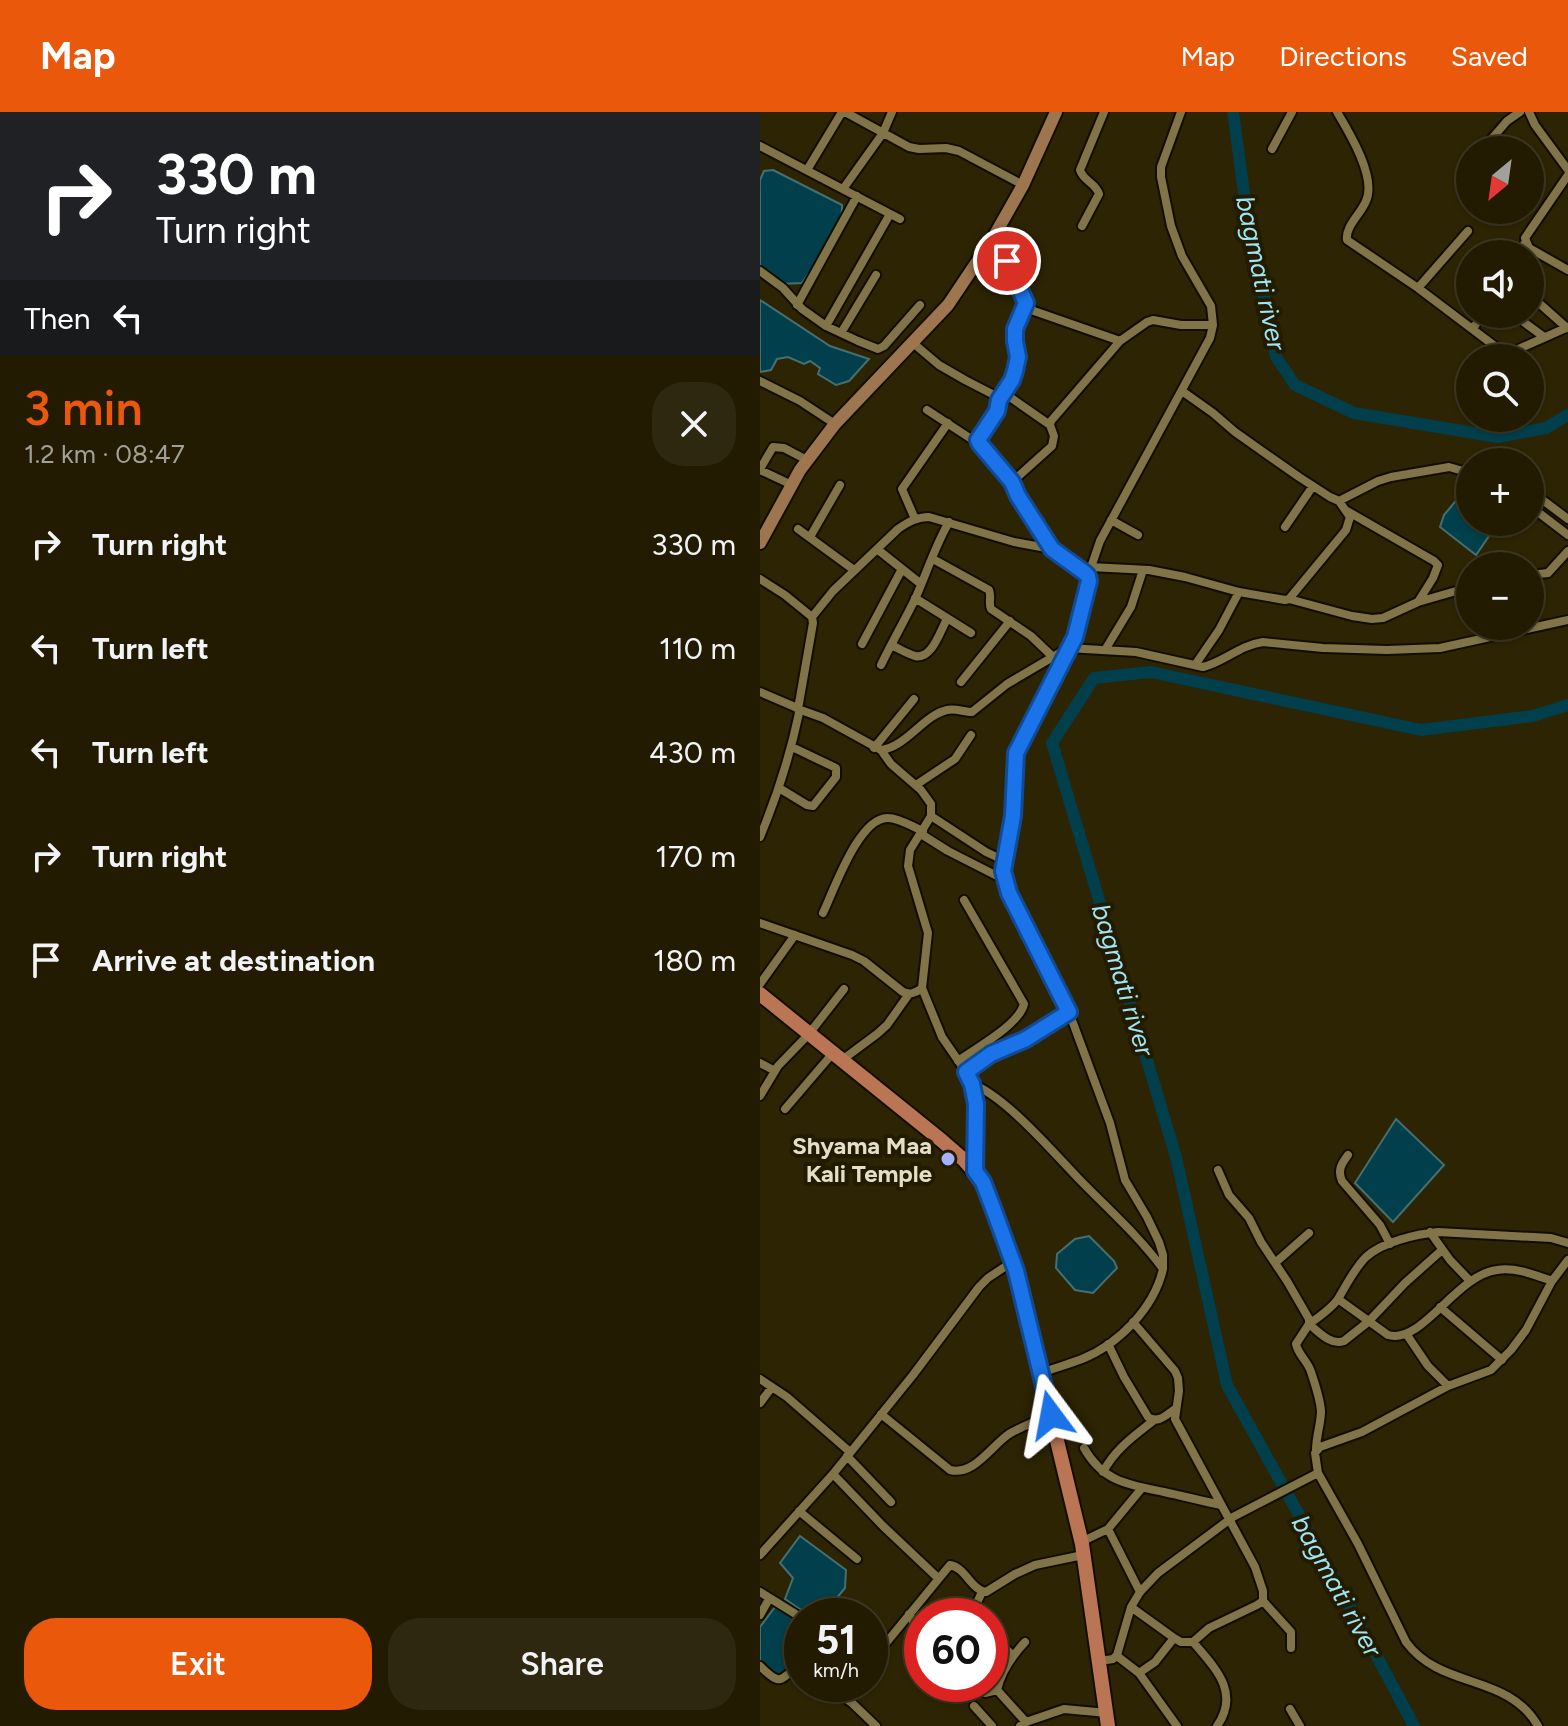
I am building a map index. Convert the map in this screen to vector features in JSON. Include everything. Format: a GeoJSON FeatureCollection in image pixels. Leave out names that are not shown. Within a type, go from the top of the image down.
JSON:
{"type":"FeatureCollection","features":[{"type":"Feature","properties":{"kind":"main road"},"geometry":{"type":"LineString","coordinates":[[760,994],[941,1140],[975,1171],[988,1195],[1012,1262],[1082,1548],[1108,1720]]}},
{"type":"Feature","properties":{"kind":"street"},"geometry":{"type":"LineString","coordinates":[[807,170],[844,112],[909,147],[959,151],[1023,185]]}},
{"type":"Feature","properties":{"kind":"street"},"geometry":{"type":"LineString","coordinates":[[843,189],[883,133],[892,112]]}},
{"type":"Feature","properties":{"kind":"street"},"geometry":{"type":"LineString","coordinates":[[760,543],[807,460],[835,424],[948,305],[993,238],[1023,185],[1056,112]]}},
{"type":"Feature","properties":{"kind":"street"},"geometry":{"type":"LineString","coordinates":[[1082,226],[1099,194],[1098,188],[1080,170],[1104,112]]}},
{"type":"Feature","properties":{"kind":"street"},"geometry":{"type":"LineString","coordinates":[[1041,1373],[1083,1358],[1108,1344],[1133,1322],[1155,1295],[1163,1269],[1159,1242],[1125,1180],[1110,1123],[1069,1012],[1003,871],[1013,816],[1016,753],[1075,637],[1088,589],[1089,571],[1111,520],[1210,338],[1213,325],[1211,306],[1182,256],[1171,226],[1161,177],[1161,167],[1181,112]]}},
{"type":"Feature","properties":{"kind":"street"},"geometry":{"type":"LineString","coordinates":[[1272,149],[1292,112]]}},
{"type":"Feature","properties":{"kind":"street"},"geometry":{"type":"LineString","coordinates":[[1337,112],[1361,156],[1369,188],[1367,200],[1347,232],[1347,240],[1418,288],[1500,350],[1512,352],[1568,328],[1544,307]]}},
{"type":"Feature","properties":{"kind":"street"},"geometry":{"type":"LineString","coordinates":[[1494,136],[1520,112]]}},
{"type":"Feature","properties":{"kind":"street"},"geometry":{"type":"LineString","coordinates":[[1525,240],[1568,172],[1529,112]]}},
{"type":"Feature","properties":{"kind":"street"},"geometry":{"type":"LineString","coordinates":[[760,146],[900,219]]}},
{"type":"Feature","properties":{"kind":"street"},"geometry":{"type":"LineString","coordinates":[[797,305],[857,196]]}},
{"type":"Feature","properties":{"kind":"street"},"geometry":{"type":"LineString","coordinates":[[826,326],[890,214]]}},
{"type":"Feature","properties":{"kind":"street"},"geometry":{"type":"LineString","coordinates":[[1418,288],[1468,231]]}},
{"type":"Feature","properties":{"kind":"street"},"geometry":{"type":"LineString","coordinates":[[993,238],[1026,303],[1034,311],[1120,341]]}},
{"type":"Feature","properties":{"kind":"street"},"geometry":{"type":"LineString","coordinates":[[1544,258],[1568,270]]}},
{"type":"Feature","properties":{"kind":"street"},"geometry":{"type":"LineString","coordinates":[[760,271],[783,288],[797,305],[826,326],[878,349],[920,305]]}},
{"type":"Feature","properties":{"kind":"street"},"geometry":{"type":"LineString","coordinates":[[841,333],[876,275]]}},
{"type":"Feature","properties":{"kind":"street"},"geometry":{"type":"LineString","coordinates":[[980,444],[978,440],[997,411],[1018,362],[1015,329],[1026,303]]}},
{"type":"Feature","properties":{"kind":"street"},"geometry":{"type":"LineString","coordinates":[[1050,425],[1120,341],[1147,322],[1213,325]]}},
{"type":"Feature","properties":{"kind":"street"},"geometry":{"type":"LineString","coordinates":[[1532,328],[1544,337]]}},
{"type":"Feature","properties":{"kind":"street"},"geometry":{"type":"LineString","coordinates":[[913,343],[939,365],[1050,425],[1054,436],[1052,446],[1012,482]]}},
{"type":"Feature","properties":{"kind":"street"},"geometry":{"type":"LineString","coordinates":[[760,381],[800,401],[835,424]]}},
{"type":"Feature","properties":{"kind":"street"},"geometry":{"type":"LineString","coordinates":[[1182,391],[1235,432],[1339,501],[1347,510],[1434,561],[1438,565],[1433,578],[1418,602]]}},
{"type":"Feature","properties":{"kind":"street"},"geometry":{"type":"LineString","coordinates":[[927,410],[980,444],[1012,482],[1052,549]]}},
{"type":"Feature","properties":{"kind":"street"},"geometry":{"type":"LineString","coordinates":[[915,519],[902,489],[948,423]]}},
{"type":"Feature","properties":{"kind":"street"},"geometry":{"type":"LineString","coordinates":[[792,485],[760,469],[773,447],[784,448],[807,460]]}},
{"type":"Feature","properties":{"kind":"street"},"geometry":{"type":"LineString","coordinates":[[1339,501],[1391,477],[1449,467],[1456,469]]}},
{"type":"Feature","properties":{"kind":"street"},"geometry":{"type":"LineString","coordinates":[[810,537],[840,485]]}},
{"type":"Feature","properties":{"kind":"street"},"geometry":{"type":"LineString","coordinates":[[1285,527],[1313,486]]}},
{"type":"Feature","properties":{"kind":"street"},"geometry":{"type":"LineString","coordinates":[[1544,501],[1568,519]]}},
{"type":"Feature","properties":{"kind":"street"},"geometry":{"type":"LineString","coordinates":[[1289,599],[1346,530],[1350,517],[1347,510]]}},
{"type":"Feature","properties":{"kind":"street"},"geometry":{"type":"LineString","coordinates":[[1544,516],[1568,535]]}},
{"type":"Feature","properties":{"kind":"street"},"geometry":{"type":"LineString","coordinates":[[812,617],[833,591],[898,529],[915,519],[929,517],[1014,542],[1052,549],[1089,571],[1143,570],[1185,577],[1239,592],[1289,599],[1372,619],[1383,618],[1418,602],[1456,591]]}},
{"type":"Feature","properties":{"kind":"street"},"geometry":{"type":"LineString","coordinates":[[1111,520],[1138,535]]}},
{"type":"Feature","properties":{"kind":"street"},"geometry":{"type":"LineString","coordinates":[[881,665],[949,522]]}},
{"type":"Feature","properties":{"kind":"street"},"geometry":{"type":"LineString","coordinates":[[798,529],[854,570]]}},
{"type":"Feature","properties":{"kind":"street"},"geometry":{"type":"LineString","coordinates":[[877,549],[921,584]]}},
{"type":"Feature","properties":{"kind":"street"},"geometry":{"type":"LineString","coordinates":[[1544,573],[1548,573],[1568,551]]}},
{"type":"Feature","properties":{"kind":"street"},"geometry":{"type":"LineString","coordinates":[[933,559],[989,590],[991,609],[1031,636],[1054,658]]}},
{"type":"Feature","properties":{"kind":"street"},"geometry":{"type":"LineString","coordinates":[[862,644],[902,569]]}},
{"type":"Feature","properties":{"kind":"street"},"geometry":{"type":"LineString","coordinates":[[1105,650],[1127,616],[1143,570]]}},
{"type":"Feature","properties":{"kind":"street"},"geometry":{"type":"LineString","coordinates":[[760,579],[812,617],[813,623],[792,747],[760,837]]}},
{"type":"Feature","properties":{"kind":"street"},"geometry":{"type":"LineString","coordinates":[[1195,665],[1219,630],[1239,592]]}},
{"type":"Feature","properties":{"kind":"street"},"geometry":{"type":"LineString","coordinates":[[915,598],[971,633]]}},
{"type":"Feature","properties":{"kind":"street"},"geometry":{"type":"LineString","coordinates":[[891,645],[912,656],[925,656],[947,619]]}},
{"type":"Feature","properties":{"kind":"street"},"geometry":{"type":"LineString","coordinates":[[878,749],[892,748],[948,709],[972,712],[1007,684],[1068,648],[1136,652],[1203,667],[1255,643],[1387,650],[1440,648],[1568,620]]}},
{"type":"Feature","properties":{"kind":"street"},"geometry":{"type":"LineString","coordinates":[[961,682],[1010,621]]}},
{"type":"Feature","properties":{"kind":"street"},"geometry":{"type":"LineString","coordinates":[[760,692],[823,718],[878,749],[931,804],[931,816],[907,859],[928,933],[922,988],[942,1037],[972,1084],[976,1104],[975,1171]]}},
{"type":"Feature","properties":{"kind":"street"},"geometry":{"type":"LineString","coordinates":[[878,749],[914,699]]}},
{"type":"Feature","properties":{"kind":"street"},"geometry":{"type":"LineString","coordinates":[[916,785],[955,759],[971,735]]}},
{"type":"Feature","properties":{"kind":"street"},"geometry":{"type":"LineString","coordinates":[[779,788],[813,806],[836,777],[836,768],[792,747]]}},
{"type":"Feature","properties":{"kind":"street"},"geometry":{"type":"LineString","coordinates":[[931,816],[1005,861]]}},
{"type":"Feature","properties":{"kind":"street"},"geometry":{"type":"LineString","coordinates":[[823,913],[856,842],[867,828],[891,818],[922,832],[940,847],[1005,880]]}},
{"type":"Feature","properties":{"kind":"street"},"geometry":{"type":"LineString","coordinates":[[958,1061],[1020,1014],[1024,1004],[964,900]]}},
{"type":"Feature","properties":{"kind":"street"},"geometry":{"type":"LineString","coordinates":[[760,923],[852,955],[903,992],[916,993],[922,988]]}},
{"type":"Feature","properties":{"kind":"street"},"geometry":{"type":"LineString","coordinates":[[760,984],[795,935]]}},
{"type":"Feature","properties":{"kind":"street"},"geometry":{"type":"LineString","coordinates":[[760,1096],[785,1057],[808,1035],[844,989]]}},
{"type":"Feature","properties":{"kind":"street"},"geometry":{"type":"LineString","coordinates":[[785,1109],[838,1056],[887,1025],[909,994]]}},
{"type":"Feature","properties":{"kind":"street"},"geometry":{"type":"LineString","coordinates":[[966,1072],[991,1054],[1026,1039],[1069,1012]]}},
{"type":"Feature","properties":{"kind":"street"},"geometry":{"type":"LineString","coordinates":[[760,1063],[775,1071]]}},
{"type":"Feature","properties":{"kind":"street"},"geometry":{"type":"LineString","coordinates":[[972,1084],[985,1089],[1025,1124],[1163,1269]]}},
{"type":"Feature","properties":{"kind":"street"},"geometry":{"type":"LineString","coordinates":[[1348,1155],[1341,1166],[1340,1176],[1380,1225],[1390,1244]]}},
{"type":"Feature","properties":{"kind":"street"},"geometry":{"type":"LineString","coordinates":[[1218,1170],[1229,1195],[1249,1218],[1309,1319],[1309,1324]]}},
{"type":"Feature","properties":{"kind":"street"},"geometry":{"type":"LineString","coordinates":[[1430,1232],[1470,1281]]}},
{"type":"Feature","properties":{"kind":"street"},"geometry":{"type":"LineString","coordinates":[[1538,1726],[1523,1707],[1508,1695],[1437,1670],[1415,1655],[1406,1642],[1315,1465],[1320,1405],[1309,1367],[1296,1344],[1309,1324],[1338,1299],[1362,1261],[1390,1244],[1430,1232],[1493,1233],[1551,1238],[1568,1243]]}},
{"type":"Feature","properties":{"kind":"street"},"geometry":{"type":"LineString","coordinates":[[1275,1263],[1309,1233]]}},
{"type":"Feature","properties":{"kind":"street"},"geometry":{"type":"LineString","coordinates":[[1309,1324],[1337,1343],[1347,1339],[1442,1250]]}},
{"type":"Feature","properties":{"kind":"street"},"geometry":{"type":"LineString","coordinates":[[1316,1450],[1362,1432],[1448,1386],[1491,1370],[1526,1330],[1552,1281],[1568,1260]]}},
{"type":"Feature","properties":{"kind":"street"},"geometry":{"type":"LineString","coordinates":[[760,1555],[833,1474],[979,1287],[1012,1262]]}},
{"type":"Feature","properties":{"kind":"street"},"geometry":{"type":"LineString","coordinates":[[1338,1299],[1368,1322],[1395,1337],[1407,1335],[1426,1321],[1477,1275],[1513,1270],[1552,1281]]}},
{"type":"Feature","properties":{"kind":"street"},"geometry":{"type":"LineString","coordinates":[[1440,1307],[1502,1360]]}},
{"type":"Feature","properties":{"kind":"street"},"geometry":{"type":"LineString","coordinates":[[1133,1322],[1175,1371],[1179,1391],[1175,1419],[1255,1567],[1263,1601],[1291,1632],[1291,1648]]}},
{"type":"Feature","properties":{"kind":"street"},"geometry":{"type":"LineString","coordinates":[[1407,1335],[1428,1366],[1448,1386]]}},
{"type":"Feature","properties":{"kind":"street"},"geometry":{"type":"LineString","coordinates":[[1108,1344],[1124,1377],[1153,1421]]}},
{"type":"Feature","properties":{"kind":"street"},"geometry":{"type":"LineString","coordinates":[[760,1379],[787,1397],[849,1454],[891,1502]]}},
{"type":"Feature","properties":{"kind":"street"},"geometry":{"type":"LineString","coordinates":[[760,1403],[772,1387]]}},
{"type":"Feature","properties":{"kind":"street"},"geometry":{"type":"LineString","coordinates":[[1103,1472],[1119,1449],[1153,1421],[1175,1409]]}},
{"type":"Feature","properties":{"kind":"street"},"geometry":{"type":"LineString","coordinates":[[881,1414],[950,1470],[957,1472],[979,1462],[997,1443],[1019,1428],[1051,1415]]}},
{"type":"Feature","properties":{"kind":"street"},"geometry":{"type":"LineString","coordinates":[[1084,1448],[1103,1472],[1123,1484],[1221,1505]]}},
{"type":"Feature","properties":{"kind":"street"},"geometry":{"type":"LineString","coordinates":[[1100,1661],[1117,1656],[1131,1607],[1140,1592],[1177,1557],[1231,1518],[1318,1473]]}},
{"type":"Feature","properties":{"kind":"street"},"geometry":{"type":"LineString","coordinates":[[833,1474],[938,1578]]}},
{"type":"Feature","properties":{"kind":"street"},"geometry":{"type":"LineString","coordinates":[[982,1592],[1035,1565],[1082,1548],[1108,1529],[1142,1488]]}},
{"type":"Feature","properties":{"kind":"street"},"geometry":{"type":"LineString","coordinates":[[799,1511],[857,1559]]}},
{"type":"Feature","properties":{"kind":"street"},"geometry":{"type":"LineString","coordinates":[[1108,1529],[1140,1592]]}},
{"type":"Feature","properties":{"kind":"street"},"geometry":{"type":"LineString","coordinates":[[922,1598],[947,1567],[954,1564],[982,1592]]}},
{"type":"Feature","properties":{"kind":"street"},"geometry":{"type":"LineString","coordinates":[[760,1592],[784,1608]]}},
{"type":"Feature","properties":{"kind":"street"},"geometry":{"type":"LineString","coordinates":[[979,1598],[982,1592]]}},
{"type":"Feature","properties":{"kind":"street"},"geometry":{"type":"LineString","coordinates":[[760,1615],[769,1599]]}},
{"type":"Feature","properties":{"kind":"street"},"geometry":{"type":"LineString","coordinates":[[1131,1607],[1181,1642],[1193,1642],[1209,1628],[1263,1601]]}},
{"type":"Feature","properties":{"kind":"street"},"geometry":{"type":"LineString","coordinates":[[888,1640],[904,1620]]}},
{"type":"Feature","properties":{"kind":"street"},"geometry":{"type":"LineString","coordinates":[[1139,1673],[1155,1662],[1174,1638]]}},
{"type":"Feature","properties":{"kind":"street"},"geometry":{"type":"LineString","coordinates":[[1008,1663],[1025,1642]]}},
{"type":"Feature","properties":{"kind":"street"},"geometry":{"type":"LineString","coordinates":[[1193,1642],[1225,1684],[1226,1703],[1217,1726]]}},
{"type":"Feature","properties":{"kind":"street"},"geometry":{"type":"LineString","coordinates":[[1008,1651],[1012,1655]]}},
{"type":"Feature","properties":{"kind":"street"},"geometry":{"type":"LineString","coordinates":[[1117,1656],[1139,1673],[1177,1726]]}},
{"type":"Feature","properties":{"kind":"street"},"geometry":{"type":"LineString","coordinates":[[760,1666],[772,1678],[784,1678]]}},
{"type":"Feature","properties":{"kind":"street"},"geometry":{"type":"LineString","coordinates":[[851,1702],[876,1726]]}},
{"type":"Feature","properties":{"kind":"street"},"geometry":{"type":"LineString","coordinates":[[1006,1702],[1023,1724],[1064,1709],[1075,1709],[1108,1720]]}},
{"type":"Feature","properties":{"kind":"street"},"geometry":{"type":"LineString","coordinates":[[974,1706],[992,1726]]}},
{"type":"Feature","properties":{"kind":"street"},"geometry":{"type":"LineString","coordinates":[[1290,1709],[1300,1726]]}},
{"type":"Feature","properties":{"kind":"water"},"geometry":{"type":"Polygon","coordinates":[[[773,170],[842,205],[834,235],[802,283],[781,284],[760,268],[760,180],[764,171],[773,170]]]}},
{"type":"Feature","properties":{"kind":"water"},"geometry":{"type":"Polygon","coordinates":[[[760,300],[830,346],[869,359],[849,381],[836,385],[818,374],[820,368],[810,361],[804,364],[788,357],[777,359],[771,370],[760,372],[760,300]]]}},
{"type":"Feature","properties":{"kind":"water"},"geometry":{"type":"Polygon","coordinates":[[[1456,501],[1456,536],[1489,536],[1478,552],[1472,552],[1440,527],[1444,515],[1456,501]]]}},
{"type":"Feature","properties":{"kind":"water"},"geometry":{"type":"Polygon","coordinates":[[[1396,1119],[1444,1165],[1393,1222],[1355,1183],[1396,1119]]]}},
{"type":"Feature","properties":{"kind":"water"},"geometry":{"type":"Polygon","coordinates":[[[1089,1236],[1117,1268],[1093,1293],[1075,1290],[1056,1268],[1057,1254],[1075,1239],[1089,1236]]]}},
{"type":"Feature","properties":{"kind":"water"},"geometry":{"type":"Polygon","coordinates":[[[800,1536],[846,1570],[845,1588],[837,1598],[785,1598],[793,1578],[780,1563],[800,1536]]]}},
{"type":"Feature","properties":{"kind":"water"},"geometry":{"type":"Polygon","coordinates":[[[775,1607],[784,1612],[783,1675],[773,1675],[760,1661],[760,1627],[775,1607]]]}},
{"type":"Feature","properties":{"kind":"waterway","name":"bagmati river"},"geometry":{"type":"LineString","coordinates":[[1233,112],[1246,207],[1276,357],[1295,385],[1354,413],[1498,437],[1546,428],[1568,415]]}},
{"type":"Feature","properties":{"kind":"waterway","name":"bagmati river"},"geometry":{"type":"LineString","coordinates":[[1414,1726],[1227,1385],[1176,1157],[1052,743],[1094,678],[1151,672],[1421,730],[1533,716],[1568,705]]}},
{"type":"Feature","properties":{"kind":"place","name":"Shyama Maa Kali Temple"},"geometry":{"type":"Point","coordinates":[948,1159]}},
{"type":"Feature","properties":{"kind":"route"},"geometry":{"type":"LineString","coordinates":[[1007,261],[1026,303],[1015,329],[1018,362],[1012,380],[999,400],[997,411],[978,440],[1012,482],[1052,549],[1085,573],[1089,581],[1075,637],[1018,745],[1014,763],[1013,816],[1003,871],[1009,893],[1069,1012],[1026,1039],[991,1054],[966,1072],[976,1104],[975,1171],[983,1182],[1016,1271],[1051,1415]]}}]}
